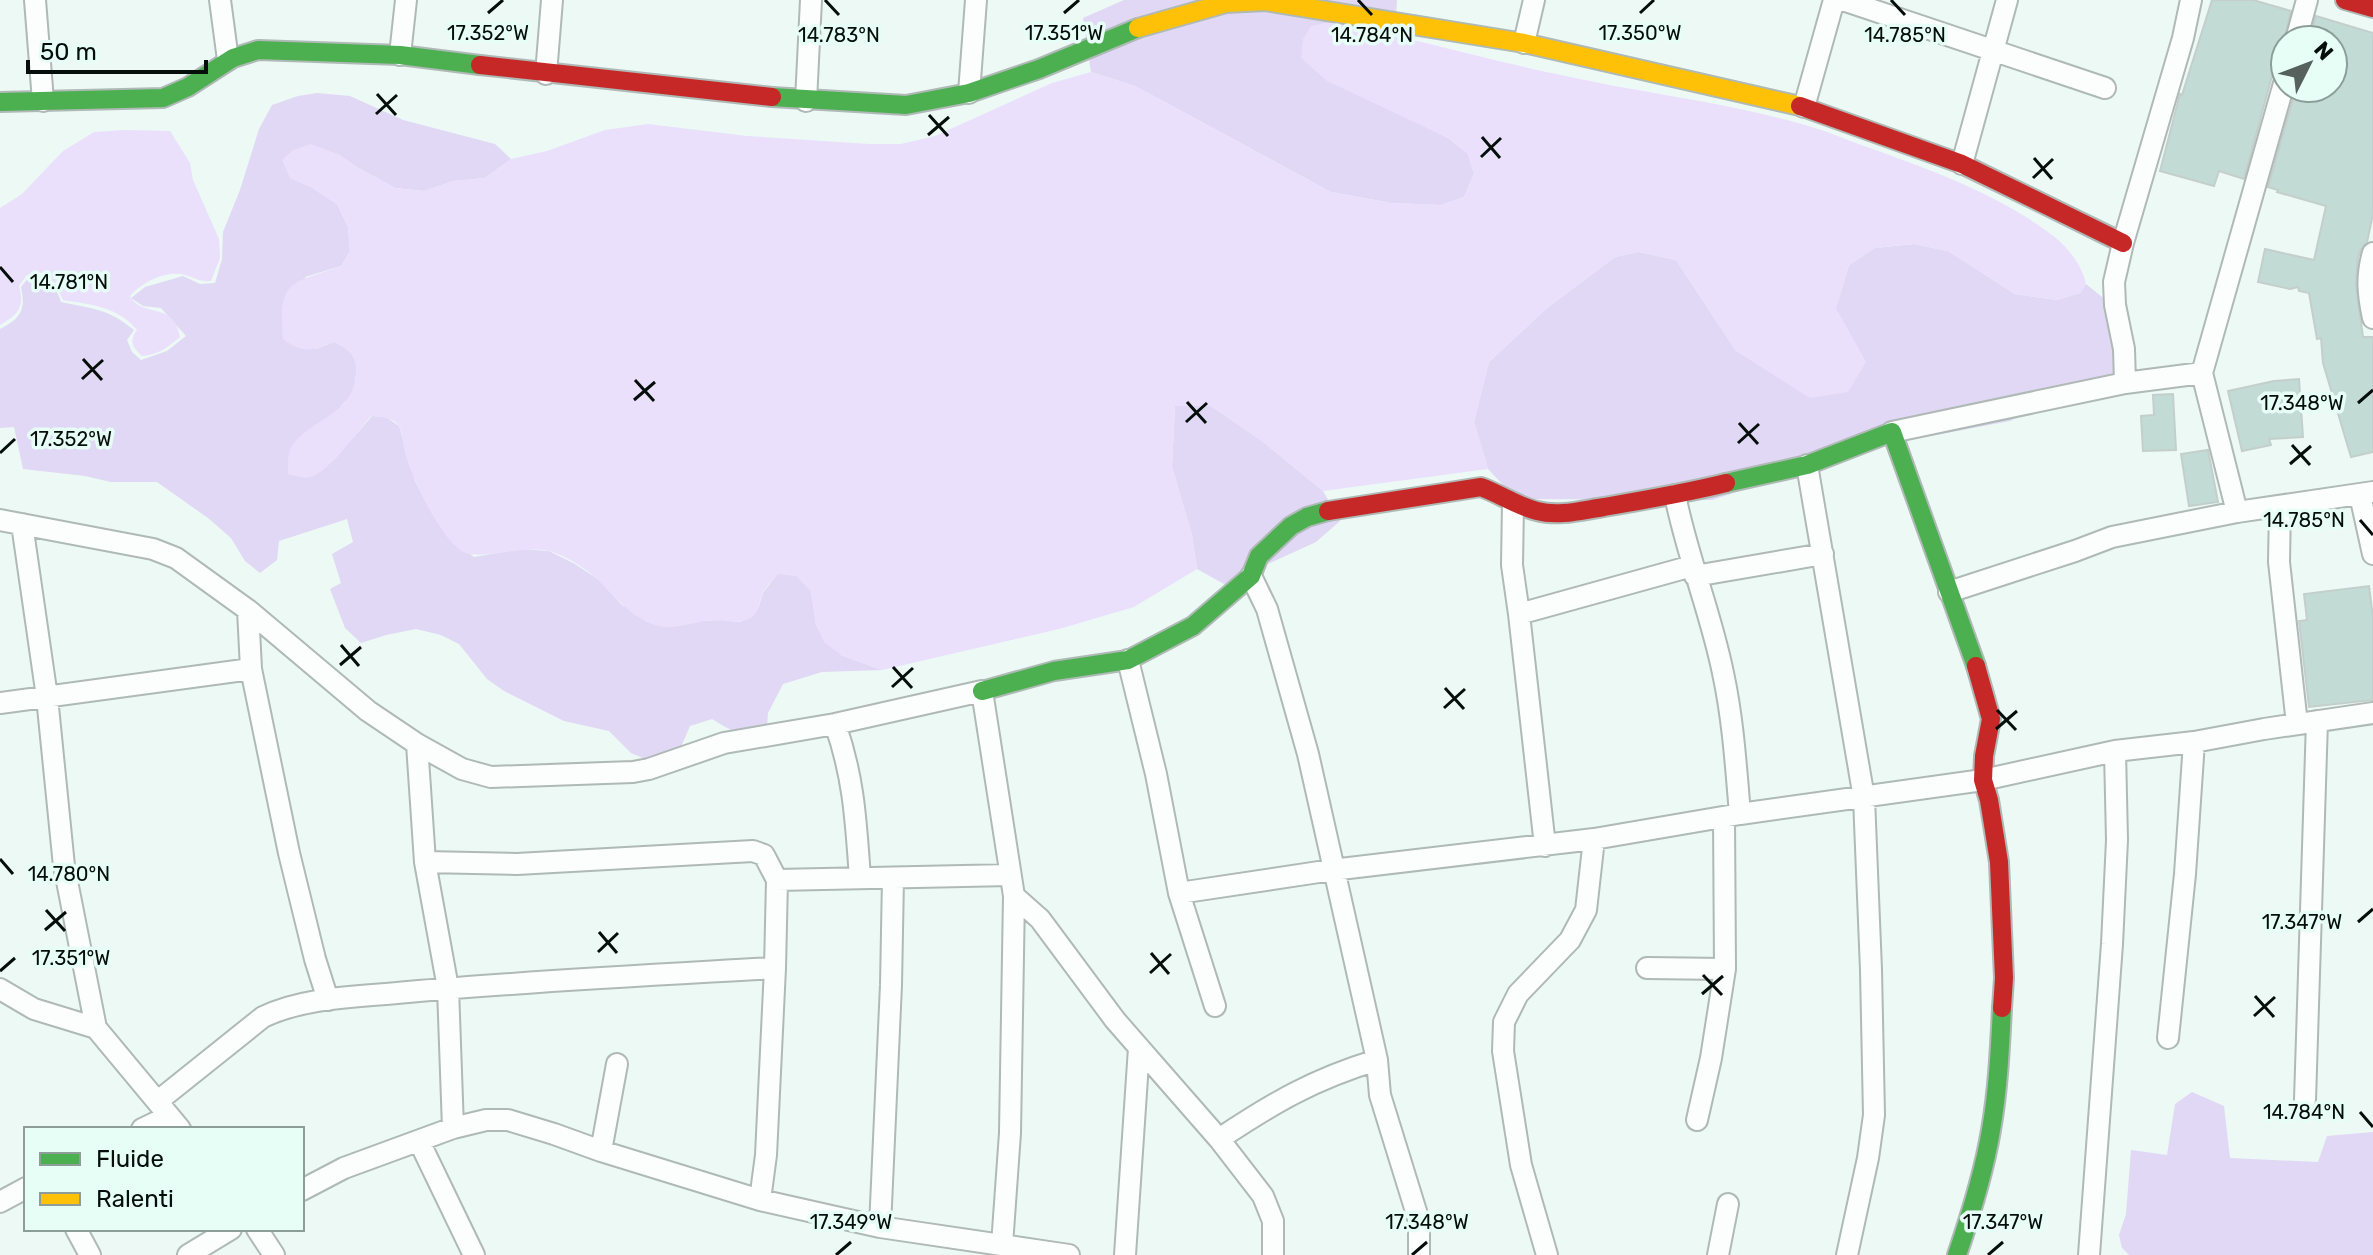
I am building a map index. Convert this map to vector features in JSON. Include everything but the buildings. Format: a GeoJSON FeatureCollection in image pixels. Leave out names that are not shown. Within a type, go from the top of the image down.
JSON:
{"type":"FeatureCollection","features":[{"type":"Feature","properties":{"kind":"street"},"geometry":{"type":"LineString","coordinates":[[35,0],[43,101]]}},
{"type":"Feature","properties":{"kind":"street"},"geometry":{"type":"LineString","coordinates":[[220,0],[228,60]]}},
{"type":"Feature","properties":{"kind":"street"},"geometry":{"type":"LineString","coordinates":[[400,55],[406,0]]}},
{"type":"Feature","properties":{"kind":"street"},"geometry":{"type":"LineString","coordinates":[[546,74],[552,0]]}},
{"type":"Feature","properties":{"kind":"street"},"geometry":{"type":"LineString","coordinates":[[806,101],[811,0]]}},
{"type":"Feature","properties":{"kind":"street"},"geometry":{"type":"LineString","coordinates":[[969,93],[976,0]]}},
{"type":"Feature","properties":{"kind":"street"},"geometry":{"type":"LineString","coordinates":[[1158,0],[1158,22]]}},
{"type":"Feature","properties":{"kind":"street"},"geometry":{"type":"LineString","coordinates":[[1389,23],[1391,0]]}},
{"type":"Feature","properties":{"kind":"street"},"geometry":{"type":"LineString","coordinates":[[1524,43],[1534,0]]}},
{"type":"Feature","properties":{"kind":"street"},"geometry":{"type":"LineString","coordinates":[[1804,107],[1834,0]]}},
{"type":"Feature","properties":{"kind":"street"},"geometry":{"type":"LineString","coordinates":[[1843,0],[2105,88]]}},
{"type":"Feature","properties":{"kind":"street"},"geometry":{"type":"LineString","coordinates":[[1962,164],[2007,0]]}},
{"type":"Feature","properties":{"kind":"street"},"geometry":{"type":"LineString","coordinates":[[2125,383],[2124,349],[2115,305],[2114,282],[2191,0]]}},
{"type":"Feature","properties":{"kind":"street"},"geometry":{"type":"LineString","coordinates":[[2300,24],[2307,0]]}},
{"type":"Feature","properties":{"kind":"street"},"geometry":{"type":"LineString","coordinates":[[2345,0],[2373,8]]}},
{"type":"Feature","properties":{"kind":"street"},"geometry":{"type":"LineString","coordinates":[[0,102],[163,98],[188,89],[241,52],[258,50],[400,55],[546,74],[806,101],[906,105],[969,93],[1158,22],[1226,3],[1265,1],[1307,4],[1389,23],[1524,43],[1804,107],[1962,164],[2123,243]]}},
{"type":"Feature","properties":{"kind":"street"},"geometry":{"type":"LineString","coordinates":[[2237,512],[2202,373],[2278,104]]}},
{"type":"Feature","properties":{"kind":"street"},"geometry":{"type":"LineString","coordinates":[[2373,253],[2368,268],[2367,289],[2373,318]]}},
{"type":"Feature","properties":{"kind":"street"},"geometry":{"type":"LineString","coordinates":[[0,520],[153,549],[176,558],[248,610],[368,711],[462,769],[491,777],[618,772],[649,769],[724,743],[835,724],[982,691],[1054,671],[1128,660],[1193,626],[1251,576],[1259,556],[1291,526],[1307,517],[1340,508],[1481,487],[1539,512],[1560,514],[1675,495],[1807,465],[1892,432],[2125,383],[2202,373]]}},
{"type":"Feature","properties":{"kind":"street"},"geometry":{"type":"LineString","coordinates":[[1892,432],[1971,649],[1991,719],[1983,780],[1999,862],[2004,978],[1999,1062],[1991,1131],[1974,1204],[1957,1255]]}},
{"type":"Feature","properties":{"kind":"street"},"geometry":{"type":"LineString","coordinates":[[1807,465],[1864,798],[1874,1115],[1847,1255]]}},
{"type":"Feature","properties":{"kind":"street"},"geometry":{"type":"LineString","coordinates":[[1949,592],[2112,537],[2237,512],[2366,494],[2373,554]]}},
{"type":"Feature","properties":{"kind":"street"},"geometry":{"type":"LineString","coordinates":[[1675,495],[1693,571],[1710,619],[1734,739],[1725,969],[1711,1058],[1697,1120]]}},
{"type":"Feature","properties":{"kind":"street"},"geometry":{"type":"LineString","coordinates":[[1513,503],[1512,565],[1545,846]]}},
{"type":"Feature","properties":{"kind":"street"},"geometry":{"type":"LineString","coordinates":[[2280,506],[2279,562],[2307,723],[2305,1100]]}},
{"type":"Feature","properties":{"kind":"street"},"geometry":{"type":"LineString","coordinates":[[22,524],[47,697],[64,866],[96,1028],[169,1115]]}},
{"type":"Feature","properties":{"kind":"street"},"geometry":{"type":"LineString","coordinates":[[1519,614],[1693,571],[1823,554]]}},
{"type":"Feature","properties":{"kind":"street"},"geometry":{"type":"LineString","coordinates":[[1251,576],[1267,609],[1308,754],[1377,1060],[1380,1095],[1419,1221],[1419,1255]]}},
{"type":"Feature","properties":{"kind":"street"},"geometry":{"type":"LineString","coordinates":[[248,610],[251,669],[292,867],[328,1000]]}},
{"type":"Feature","properties":{"kind":"street"},"geometry":{"type":"LineString","coordinates":[[1128,660],[1156,774],[1179,893],[1215,1006]]}},
{"type":"Feature","properties":{"kind":"street"},"geometry":{"type":"LineString","coordinates":[[0,703],[251,669]]}},
{"type":"Feature","properties":{"kind":"street"},"geometry":{"type":"LineString","coordinates":[[982,691],[1014,896],[1010,1133],[1002,1245]]}},
{"type":"Feature","properties":{"kind":"street"},"geometry":{"type":"LineString","coordinates":[[1179,893],[1332,870],[1594,839],[1983,780],[2115,751],[2194,742],[2373,713]]}},
{"type":"Feature","properties":{"kind":"street"},"geometry":{"type":"LineString","coordinates":[[835,724],[847,757],[860,878]]}},
{"type":"Feature","properties":{"kind":"street"},"geometry":{"type":"LineString","coordinates":[[2168,1038],[2185,874],[2194,742]]}},
{"type":"Feature","properties":{"kind":"street"},"geometry":{"type":"LineString","coordinates":[[417,744],[425,862],[448,988],[453,1128]]}},
{"type":"Feature","properties":{"kind":"street"},"geometry":{"type":"LineString","coordinates":[[2089,1255],[2117,840],[2115,751]]}},
{"type":"Feature","properties":{"kind":"street"},"geometry":{"type":"LineString","coordinates":[[1547,1255],[1521,1165],[1503,1051],[1504,1022],[1518,994],[1570,940],[1586,910],[1594,839]]}},
{"type":"Feature","properties":{"kind":"street"},"geometry":{"type":"LineString","coordinates":[[425,862],[517,864],[753,851],[764,855],[777,880],[766,1155],[760,1200]]}},
{"type":"Feature","properties":{"kind":"street"},"geometry":{"type":"LineString","coordinates":[[777,880],[1010,875]]}},
{"type":"Feature","properties":{"kind":"street"},"geometry":{"type":"LineString","coordinates":[[880,1227],[893,878]]}},
{"type":"Feature","properties":{"kind":"street"},"geometry":{"type":"LineString","coordinates":[[1014,896],[1040,919],[1115,1020],[1219,1139],[1263,1196],[1273,1221],[1273,1255]]}},
{"type":"Feature","properties":{"kind":"street"},"geometry":{"type":"LineString","coordinates":[[146,1127],[169,1115],[263,1017],[278,1010],[328,1000],[448,988],[775,968]]}},
{"type":"Feature","properties":{"kind":"street"},"geometry":{"type":"LineString","coordinates":[[1647,968],[1725,969]]}},
{"type":"Feature","properties":{"kind":"street"},"geometry":{"type":"LineString","coordinates":[[0,989],[34,1009],[96,1028]]}},
{"type":"Feature","properties":{"kind":"street"},"geometry":{"type":"LineString","coordinates":[[1125,1255],[1139,1048]]}},
{"type":"Feature","properties":{"kind":"street"},"geometry":{"type":"LineString","coordinates":[[1219,1139],[1274,1103],[1307,1086],[1377,1060]]}},
{"type":"Feature","properties":{"kind":"street"},"geometry":{"type":"LineString","coordinates":[[601,1151],[617,1064]]}},
{"type":"Feature","properties":{"kind":"street"},"geometry":{"type":"LineString","coordinates":[[304,1189],[344,1168],[453,1128],[486,1120],[508,1120],[760,1200],[958,1247],[1002,1245],[1069,1255]]}},
{"type":"Feature","properties":{"kind":"street"},"geometry":{"type":"LineString","coordinates":[[419,1141],[474,1255]]}},
{"type":"Feature","properties":{"kind":"street"},"geometry":{"type":"LineString","coordinates":[[0,1202],[24,1189]]}},
{"type":"Feature","properties":{"kind":"street"},"geometry":{"type":"LineString","coordinates":[[1718,1255],[1728,1204]]}},
{"type":"Feature","properties":{"kind":"street"},"geometry":{"type":"LineString","coordinates":[[77,1231],[90,1255]]}},
{"type":"Feature","properties":{"kind":"street"},"geometry":{"type":"LineString","coordinates":[[188,1255],[228,1231]]}},
{"type":"Feature","properties":{"kind":"street"},"geometry":{"type":"LineString","coordinates":[[258,1231],[274,1255]]}},
{"type":"Feature","properties":{"kind":"shaded area"},"geometry":{"type":"Polygon","coordinates":[[[1124,0],[1397,0],[1395,34],[1420,124],[1448,138],[1468,154],[1474,174],[1464,197],[1441,205],[1391,203],[1331,192],[1135,86],[1091,72],[1083,18],[1124,0]]]}},
{"type":"Feature","properties":{"kind":"shaded area"},"geometry":{"type":"Polygon","coordinates":[[[1331,22],[1591,81],[1739,109],[1824,131],[1939,174],[2009,207],[2064,245],[2078,263],[2086,284],[2080,293],[2057,300],[2015,294],[1948,251],[1913,244],[1875,248],[1849,265],[1836,308],[1866,362],[1848,392],[1810,398],[1736,351],[1676,260],[1639,252],[1615,257],[1547,308],[1489,362],[1474,422],[1488,469],[1323,491],[1262,441],[1211,406],[1175,406],[1172,467],[1192,535],[1197,569],[1134,607],[1059,629],[882,670],[841,655],[824,642],[816,625],[811,591],[797,576],[778,574],[764,590],[756,613],[744,620],[713,620],[665,627],[637,617],[590,573],[556,553],[538,549],[477,555],[460,550],[443,532],[421,493],[405,452],[399,426],[390,419],[371,416],[336,458],[313,476],[304,478],[288,474],[292,446],[348,399],[356,375],[356,363],[351,354],[334,342],[308,350],[283,339],[283,304],[291,286],[341,266],[350,251],[348,227],[337,204],[290,178],[282,160],[293,150],[311,144],[338,154],[395,188],[424,191],[453,181],[485,178],[511,159],[547,151],[605,130],[648,124],[747,136],[901,144],[935,136],[1052,83],[1091,72],[1135,86],[1331,192],[1391,203],[1441,205],[1464,197],[1474,174],[1468,154],[1448,138],[1327,81],[1301,58],[1303,39],[1311,26],[1331,22]]]}},
{"type":"Feature","properties":{"kind":"shaded area"},"geometry":{"type":"Polygon","coordinates":[[[317,93],[350,96],[403,120],[495,144],[511,159],[485,178],[453,181],[424,191],[395,188],[338,154],[290,178],[337,204],[348,227],[350,251],[341,266],[305,277],[316,349],[334,342],[350,350],[357,364],[354,392],[341,406],[333,461],[372,416],[386,417],[399,426],[415,481],[448,537],[474,557],[520,549],[549,551],[599,580],[622,605],[666,627],[697,621],[739,622],[752,617],[763,593],[778,573],[797,576],[811,591],[816,625],[841,655],[882,670],[822,672],[783,684],[768,713],[766,741],[738,733],[712,719],[690,726],[671,770],[631,753],[609,731],[564,721],[504,691],[487,679],[459,644],[441,635],[416,629],[361,643],[345,628],[330,589],[341,583],[332,554],[353,542],[347,519],[279,541],[277,560],[260,573],[245,561],[231,538],[157,482],[111,482],[23,469],[14,427],[0,428],[0,329],[20,312],[23,302],[21,287],[33,272],[51,284],[61,302],[116,317],[134,330],[127,340],[132,352],[141,360],[167,351],[186,336],[161,308],[143,306],[131,298],[145,287],[183,276],[200,284],[215,283],[222,259],[223,232],[259,129],[272,105],[317,93]]]}},
{"type":"Feature","properties":{"kind":"shaded area"},"geometry":{"type":"Polygon","coordinates":[[[170,131],[190,163],[193,180],[219,239],[220,258],[211,281],[170,274],[148,282],[130,296],[142,307],[171,318],[180,337],[158,352],[142,356],[133,344],[137,330],[129,322],[103,308],[63,300],[53,282],[35,271],[26,276],[19,286],[21,300],[18,310],[0,325],[0,208],[22,194],[63,151],[94,132],[170,131]]]}},
{"type":"Feature","properties":{"kind":"shaded area"},"geometry":{"type":"Polygon","coordinates":[[[1914,244],[1948,251],[2015,294],[2057,300],[2080,293],[2086,284],[2113,306],[2118,394],[2078,388],[2010,421],[1872,447],[1712,500],[1516,499],[1488,469],[1474,422],[1489,362],[1547,308],[1615,257],[1639,252],[1676,260],[1736,351],[1836,308],[1849,265],[1875,248],[1914,244]]]}},
{"type":"Feature","properties":{"kind":"shaded area"},"geometry":{"type":"Polygon","coordinates":[[[1175,406],[1211,406],[1262,441],[1323,491],[1340,521],[1316,542],[1224,584],[1197,569],[1192,535],[1172,467],[1175,406]]]}},
{"type":"Feature","properties":{"kind":"shaded area"},"geometry":{"type":"Polygon","coordinates":[[[2192,1092],[2224,1106],[2230,1158],[2318,1162],[2327,1136],[2373,1132],[2373,1255],[2129,1255],[2122,1248],[2119,1235],[2126,1214],[2131,1150],[2167,1155],[2175,1104],[2192,1092]]]}},
{"type":"Feature","properties":{"kind":"traffic: fast"},"geometry":{"type":"LineString","coordinates":[[772,97],[906,105],[969,93],[1039,69],[1138,28]]}},
{"type":"Feature","properties":{"kind":"traffic: fast"},"geometry":{"type":"LineString","coordinates":[[0,102],[163,98],[188,87],[233,58],[258,50],[400,55],[480,65]]}},
{"type":"Feature","properties":{"kind":"traffic: fast"},"geometry":{"type":"LineString","coordinates":[[1726,483],[1807,465],[1892,432],[1976,666]]}},
{"type":"Feature","properties":{"kind":"traffic: fast"},"geometry":{"type":"LineString","coordinates":[[982,691],[1054,671],[1128,660],[1193,626],[1251,576],[1259,556],[1291,526],[1328,511]]}},
{"type":"Feature","properties":{"kind":"traffic: fast"},"geometry":{"type":"LineString","coordinates":[[1957,1255],[1988,1146],[1997,1085],[2002,1008]]}},
{"type":"Feature","properties":{"kind":"traffic: slow"},"geometry":{"type":"LineString","coordinates":[[1138,28],[1226,3],[1265,1],[1524,43],[1800,106]]}},
{"type":"Feature","properties":{"kind":"traffic: jam"},"geometry":{"type":"LineString","coordinates":[[2345,0],[2373,8]]}},
{"type":"Feature","properties":{"kind":"traffic: jam"},"geometry":{"type":"LineString","coordinates":[[480,65],[772,97]]}},
{"type":"Feature","properties":{"kind":"traffic: jam"},"geometry":{"type":"LineString","coordinates":[[1800,106],[1962,164],[2123,243]]}},
{"type":"Feature","properties":{"kind":"traffic: jam"},"geometry":{"type":"LineString","coordinates":[[1328,511],[1481,487],[1530,509],[1562,513],[1726,483]]}},
{"type":"Feature","properties":{"kind":"traffic: jam"},"geometry":{"type":"LineString","coordinates":[[1976,666],[1991,719],[1983,780],[1999,862],[2004,978],[2002,1008]]}}]}
